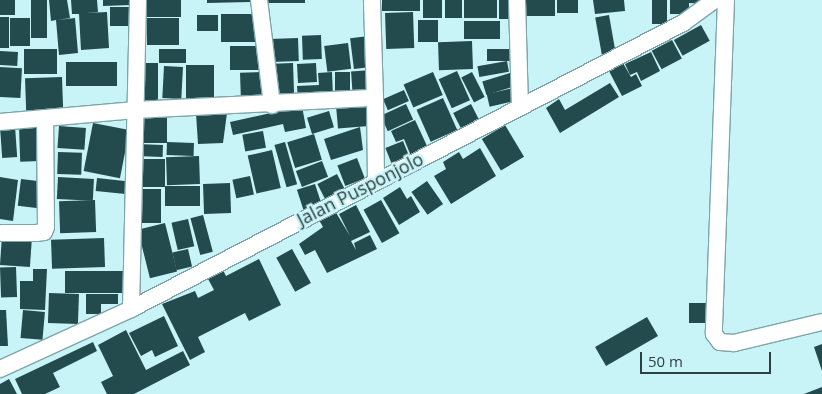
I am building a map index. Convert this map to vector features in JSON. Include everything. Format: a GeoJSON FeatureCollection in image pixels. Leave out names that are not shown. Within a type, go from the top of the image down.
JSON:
{"type":"FeatureCollection","features":[{"type":"Feature","properties":{"kind":"street"},"geometry":{"type":"LineString","coordinates":[[131,309],[138,0]]}},
{"type":"Feature","properties":{"kind":"street"},"geometry":{"type":"LineString","coordinates":[[259,0],[272,105]]}},
{"type":"Feature","properties":{"kind":"street"},"geometry":{"type":"LineString","coordinates":[[372,0],[376,179]]}},
{"type":"Feature","properties":{"kind":"street"},"geometry":{"type":"LineString","coordinates":[[517,0],[520,106]]}},
{"type":"Feature","properties":{"kind":"street","name":"Jalan Pusponjolo"},"geometry":{"type":"LineString","coordinates":[[0,369],[131,309],[376,179],[684,23],[715,0]]}},
{"type":"Feature","properties":{"kind":"street"},"geometry":{"type":"LineString","coordinates":[[726,0],[714,334],[720,342],[734,343],[822,322]]}},
{"type":"Feature","properties":{"kind":"street"},"geometry":{"type":"LineString","coordinates":[[0,122],[135,110],[272,105],[375,98]]}},
{"type":"Feature","properties":{"kind":"street"},"geometry":{"type":"LineString","coordinates":[[2,233],[36,233],[44,232],[46,228],[45,118]]}},
{"type":"Feature","properties":{"kind":"building"},"geometry":{"type":"Polygon","coordinates":[[[0,0],[15,0],[15,15],[0,15],[0,0]]]}},
{"type":"Feature","properties":{"kind":"building"},"geometry":{"type":"Polygon","coordinates":[[[31,0],[47,0],[47,38],[31,38],[31,0]]]}},
{"type":"Feature","properties":{"kind":"building"},"geometry":{"type":"Polygon","coordinates":[[[49,0],[67,0],[70,18],[58,20],[75,18],[78,53],[59,55],[56,20],[51,21],[49,0]]]}},
{"type":"Feature","properties":{"kind":"building"},"geometry":{"type":"Polygon","coordinates":[[[71,0],[97,0],[98,12],[86,13],[107,12],[109,48],[81,50],[79,14],[72,14],[71,0]]]}},
{"type":"Feature","properties":{"kind":"building"},"geometry":{"type":"Polygon","coordinates":[[[103,0],[131,0],[131,5],[103,6],[103,0]]]}},
{"type":"Feature","properties":{"kind":"building"},"geometry":{"type":"Polygon","coordinates":[[[144,0],[181,0],[181,17],[144,17],[144,0]]]}},
{"type":"Feature","properties":{"kind":"building"},"geometry":{"type":"Polygon","coordinates":[[[207,0],[250,0],[250,2],[207,3],[207,0]]]}},
{"type":"Feature","properties":{"kind":"building"},"geometry":{"type":"Polygon","coordinates":[[[264,0],[305,0],[305,3],[264,3],[264,0]]]}},
{"type":"Feature","properties":{"kind":"building"},"geometry":{"type":"Polygon","coordinates":[[[382,0],[420,0],[420,11],[382,11],[382,0]]]}},
{"type":"Feature","properties":{"kind":"building"},"geometry":{"type":"Polygon","coordinates":[[[423,0],[442,0],[442,18],[423,18],[423,0]]]}},
{"type":"Feature","properties":{"kind":"building"},"geometry":{"type":"Polygon","coordinates":[[[445,0],[462,0],[462,18],[445,18],[445,0]]]}},
{"type":"Feature","properties":{"kind":"building"},"geometry":{"type":"Polygon","coordinates":[[[464,0],[497,0],[497,18],[464,18],[464,0]]]}},
{"type":"Feature","properties":{"kind":"building"},"geometry":{"type":"Polygon","coordinates":[[[499,0],[515,0],[515,19],[499,19],[499,0]]]}},
{"type":"Feature","properties":{"kind":"building"},"geometry":{"type":"Polygon","coordinates":[[[524,0],[555,0],[555,16],[524,16],[524,0]]]}},
{"type":"Feature","properties":{"kind":"building"},"geometry":{"type":"Polygon","coordinates":[[[557,0],[578,0],[578,13],[557,13],[557,0]]]}},
{"type":"Feature","properties":{"kind":"building"},"geometry":{"type":"Polygon","coordinates":[[[593,0],[624,0],[625,11],[595,14],[593,0]]]}},
{"type":"Feature","properties":{"kind":"building"},"geometry":{"type":"Polygon","coordinates":[[[652,0],[667,0],[667,24],[652,24],[652,0]]]}},
{"type":"Feature","properties":{"kind":"building"},"geometry":{"type":"Polygon","coordinates":[[[670,0],[709,0],[709,4],[689,3],[689,14],[670,14],[670,0]]]}},
{"type":"Feature","properties":{"kind":"building"},"geometry":{"type":"Polygon","coordinates":[[[110,7],[134,7],[134,26],[110,26],[110,7]]]}},
{"type":"Feature","properties":{"kind":"building"},"geometry":{"type":"Polygon","coordinates":[[[413,12],[414,48],[386,49],[385,13],[413,12]]]}},
{"type":"Feature","properties":{"kind":"building"},"geometry":{"type":"Polygon","coordinates":[[[221,14],[258,14],[258,42],[221,42],[221,14]]]}},
{"type":"Feature","properties":{"kind":"building"},"geometry":{"type":"Polygon","coordinates":[[[197,15],[218,15],[218,31],[197,31],[197,15]]]}},
{"type":"Feature","properties":{"kind":"building"},"geometry":{"type":"Polygon","coordinates":[[[609,15],[616,53],[602,56],[595,17],[609,15]]]}},
{"type":"Feature","properties":{"kind":"building"},"geometry":{"type":"Polygon","coordinates":[[[0,17],[9,17],[9,48],[0,48],[0,17]]]}},
{"type":"Feature","properties":{"kind":"building"},"geometry":{"type":"Polygon","coordinates":[[[10,18],[30,18],[30,46],[10,46],[10,18]]]}},
{"type":"Feature","properties":{"kind":"building"},"geometry":{"type":"Polygon","coordinates":[[[147,18],[179,18],[179,45],[147,45],[147,18]]]}},
{"type":"Feature","properties":{"kind":"building"},"geometry":{"type":"Polygon","coordinates":[[[418,20],[438,20],[438,42],[418,42],[418,20]]]}},
{"type":"Feature","properties":{"kind":"building"},"geometry":{"type":"Polygon","coordinates":[[[464,21],[500,21],[500,39],[464,39],[464,21]]]}},
{"type":"Feature","properties":{"kind":"building"},"geometry":{"type":"Polygon","coordinates":[[[701,25],[710,41],[683,56],[674,40],[701,25]]]}},
{"type":"Feature","properties":{"kind":"building"},"geometry":{"type":"Polygon","coordinates":[[[321,35],[322,59],[303,60],[302,36],[321,35]]]}},
{"type":"Feature","properties":{"kind":"building"},"geometry":{"type":"Polygon","coordinates":[[[369,36],[373,67],[354,69],[350,38],[369,36]]]}},
{"type":"Feature","properties":{"kind":"building"},"geometry":{"type":"Polygon","coordinates":[[[298,38],[299,61],[271,62],[270,39],[298,38]]]}},
{"type":"Feature","properties":{"kind":"building"},"geometry":{"type":"Polygon","coordinates":[[[672,40],[682,59],[662,69],[652,51],[672,40]]]}},
{"type":"Feature","properties":{"kind":"building"},"geometry":{"type":"Polygon","coordinates":[[[472,41],[473,69],[439,70],[438,42],[472,41]]]}},
{"type":"Feature","properties":{"kind":"building"},"geometry":{"type":"Polygon","coordinates":[[[348,43],[351,69],[327,72],[324,46],[348,43]]]}},
{"type":"Feature","properties":{"kind":"building"},"geometry":{"type":"Polygon","coordinates":[[[230,46],[261,46],[261,70],[230,70],[230,46]]]}},
{"type":"Feature","properties":{"kind":"building"},"geometry":{"type":"Polygon","coordinates":[[[24,49],[57,49],[57,74],[24,74],[24,49]]]}},
{"type":"Feature","properties":{"kind":"building"},"geometry":{"type":"Polygon","coordinates":[[[159,49],[186,49],[186,63],[159,63],[159,49]]]}},
{"type":"Feature","properties":{"kind":"building"},"geometry":{"type":"Polygon","coordinates":[[[487,49],[514,49],[514,61],[487,61],[487,49]]]}},
{"type":"Feature","properties":{"kind":"building"},"geometry":{"type":"Polygon","coordinates":[[[0,51],[18,52],[17,66],[0,65],[0,51]]]}},
{"type":"Feature","properties":{"kind":"building"},"geometry":{"type":"Polygon","coordinates":[[[651,52],[660,71],[641,81],[637,72],[630,75],[625,64],[651,52]]]}},
{"type":"Feature","properties":{"kind":"building"},"geometry":{"type":"Polygon","coordinates":[[[507,61],[509,72],[479,77],[477,66],[507,61]]]}},
{"type":"Feature","properties":{"kind":"building"},"geometry":{"type":"Polygon","coordinates":[[[66,62],[117,62],[117,86],[66,86],[66,62]]]}},
{"type":"Feature","properties":{"kind":"building"},"geometry":{"type":"Polygon","coordinates":[[[140,63],[158,63],[158,100],[140,100],[140,63]]]}},
{"type":"Feature","properties":{"kind":"building"},"geometry":{"type":"Polygon","coordinates":[[[293,63],[294,99],[274,100],[273,64],[293,63]]]}},
{"type":"Feature","properties":{"kind":"building"},"geometry":{"type":"Polygon","coordinates":[[[316,63],[317,82],[298,83],[297,64],[316,63]]]}},
{"type":"Feature","properties":{"kind":"building"},"geometry":{"type":"Polygon","coordinates":[[[623,63],[631,77],[636,74],[642,86],[622,96],[609,71],[623,63]]]}},
{"type":"Feature","properties":{"kind":"building"},"geometry":{"type":"Polygon","coordinates":[[[186,65],[214,65],[214,99],[186,99],[186,65]]]}},
{"type":"Feature","properties":{"kind":"building"},"geometry":{"type":"Polygon","coordinates":[[[164,66],[183,67],[181,99],[162,98],[164,66]]]}},
{"type":"Feature","properties":{"kind":"building"},"geometry":{"type":"Polygon","coordinates":[[[0,67],[22,68],[20,98],[0,97],[0,67]]]}},
{"type":"Feature","properties":{"kind":"building"},"geometry":{"type":"Polygon","coordinates":[[[371,70],[373,97],[353,98],[351,71],[371,70]]]}},
{"type":"Feature","properties":{"kind":"building"},"geometry":{"type":"Polygon","coordinates":[[[457,71],[470,100],[452,108],[439,79],[457,71]]]}},
{"type":"Feature","properties":{"kind":"building"},"geometry":{"type":"Polygon","coordinates":[[[264,72],[265,102],[241,103],[240,73],[264,72]]]}},
{"type":"Feature","properties":{"kind":"building"},"geometry":{"type":"Polygon","coordinates":[[[332,72],[333,97],[298,99],[297,86],[319,85],[318,73],[332,72]]]}},
{"type":"Feature","properties":{"kind":"building"},"geometry":{"type":"Polygon","coordinates":[[[335,72],[350,72],[350,98],[335,98],[335,72]]]}},
{"type":"Feature","properties":{"kind":"building"},"geometry":{"type":"Polygon","coordinates":[[[433,72],[443,95],[413,108],[404,85],[433,72]]]}},
{"type":"Feature","properties":{"kind":"building"},"geometry":{"type":"Polygon","coordinates":[[[472,72],[485,97],[474,102],[461,77],[472,72]]]}},
{"type":"Feature","properties":{"kind":"building"},"geometry":{"type":"Polygon","coordinates":[[[510,73],[514,86],[486,95],[482,81],[510,73]]]}},
{"type":"Feature","properties":{"kind":"building"},"geometry":{"type":"Polygon","coordinates":[[[62,77],[63,112],[26,113],[25,78],[62,77]]]}},
{"type":"Feature","properties":{"kind":"building"},"geometry":{"type":"Polygon","coordinates":[[[610,83],[619,97],[560,133],[546,108],[559,99],[565,110],[610,83]]]}},
{"type":"Feature","properties":{"kind":"building"},"geometry":{"type":"Polygon","coordinates":[[[513,88],[516,101],[490,107],[487,94],[513,88]]]}},
{"type":"Feature","properties":{"kind":"building"},"geometry":{"type":"Polygon","coordinates":[[[404,90],[409,101],[388,110],[383,99],[404,90]]]}},
{"type":"Feature","properties":{"kind":"building"},"geometry":{"type":"Polygon","coordinates":[[[443,98],[457,130],[431,142],[417,110],[443,98]]]}},
{"type":"Feature","properties":{"kind":"building"},"geometry":{"type":"Polygon","coordinates":[[[367,104],[369,126],[338,129],[336,107],[367,104]]]}},
{"type":"Feature","properties":{"kind":"building"},"geometry":{"type":"Polygon","coordinates":[[[406,104],[413,119],[388,131],[381,116],[406,104]]]}},
{"type":"Feature","properties":{"kind":"building"},"geometry":{"type":"Polygon","coordinates":[[[471,104],[480,122],[462,131],[453,113],[471,104]]]}},
{"type":"Feature","properties":{"kind":"building"},"geometry":{"type":"Polygon","coordinates":[[[302,106],[306,128],[285,132],[283,124],[233,135],[230,122],[302,106]]]}},
{"type":"Feature","properties":{"kind":"building"},"geometry":{"type":"Polygon","coordinates":[[[329,111],[334,127],[312,134],[307,118],[329,111]]]}},
{"type":"Feature","properties":{"kind":"building"},"geometry":{"type":"Polygon","coordinates":[[[196,113],[227,113],[223,143],[198,144],[196,113]]]}},
{"type":"Feature","properties":{"kind":"building"},"geometry":{"type":"Polygon","coordinates":[[[139,117],[167,117],[167,143],[139,143],[139,117]]]}},
{"type":"Feature","properties":{"kind":"building"},"geometry":{"type":"Polygon","coordinates":[[[415,120],[428,148],[411,156],[404,139],[396,142],[391,131],[415,120]]]}},
{"type":"Feature","properties":{"kind":"building"},"geometry":{"type":"Polygon","coordinates":[[[93,123],[129,130],[120,178],[84,171],[93,123]]]}},
{"type":"Feature","properties":{"kind":"building"},"geometry":{"type":"Polygon","coordinates":[[[505,125],[524,157],[501,171],[482,139],[505,125]]]}},
{"type":"Feature","properties":{"kind":"building"},"geometry":{"type":"Polygon","coordinates":[[[15,126],[17,157],[2,158],[0,127],[15,126]]]}},
{"type":"Feature","properties":{"kind":"building"},"geometry":{"type":"Polygon","coordinates":[[[39,126],[40,161],[20,162],[19,127],[39,126]]]}},
{"type":"Feature","properties":{"kind":"building"},"geometry":{"type":"Polygon","coordinates":[[[59,126],[86,128],[84,150],[57,148],[59,126]]]}},
{"type":"Feature","properties":{"kind":"building"},"geometry":{"type":"Polygon","coordinates":[[[360,127],[363,150],[331,160],[324,139],[360,127]]]}},
{"type":"Feature","properties":{"kind":"building"},"geometry":{"type":"Polygon","coordinates":[[[263,131],[266,148],[245,151],[242,135],[263,131]]]}},
{"type":"Feature","properties":{"kind":"building"},"geometry":{"type":"Polygon","coordinates":[[[314,134],[322,160],[295,168],[287,142],[314,134]]]}},
{"type":"Feature","properties":{"kind":"building"},"geometry":{"type":"Polygon","coordinates":[[[403,141],[409,156],[391,163],[385,148],[403,141]]]}},
{"type":"Feature","properties":{"kind":"building"},"geometry":{"type":"Polygon","coordinates":[[[167,142],[194,143],[194,156],[167,155],[167,142]]]}},
{"type":"Feature","properties":{"kind":"building"},"geometry":{"type":"Polygon","coordinates":[[[285,142],[297,184],[287,187],[274,145],[285,142]]]}},
{"type":"Feature","properties":{"kind":"building"},"geometry":{"type":"Polygon","coordinates":[[[137,144],[163,145],[163,157],[137,156],[137,144]]]}},
{"type":"Feature","properties":{"kind":"building"},"geometry":{"type":"Polygon","coordinates":[[[480,148],[496,176],[451,204],[434,176],[446,169],[443,162],[459,152],[463,159],[480,148]]]}},
{"type":"Feature","properties":{"kind":"building"},"geometry":{"type":"Polygon","coordinates":[[[272,150],[281,188],[256,194],[248,156],[272,150]]]}},
{"type":"Feature","properties":{"kind":"building"},"geometry":{"type":"Polygon","coordinates":[[[58,152],[82,153],[81,175],[57,174],[58,152]]]}},
{"type":"Feature","properties":{"kind":"building"},"geometry":{"type":"Polygon","coordinates":[[[199,156],[200,184],[167,185],[166,157],[199,156]]]}},
{"type":"Feature","properties":{"kind":"building"},"geometry":{"type":"Polygon","coordinates":[[[357,158],[365,179],[345,186],[337,166],[357,158]]]}},
{"type":"Feature","properties":{"kind":"building"},"geometry":{"type":"Polygon","coordinates":[[[137,159],[165,159],[165,187],[137,187],[137,159]]]}},
{"type":"Feature","properties":{"kind":"building"},"geometry":{"type":"Polygon","coordinates":[[[322,161],[328,177],[302,187],[296,171],[322,161]]]}},
{"type":"Feature","properties":{"kind":"building"},"geometry":{"type":"Polygon","coordinates":[[[337,174],[345,190],[326,200],[317,184],[337,174]]]}},
{"type":"Feature","properties":{"kind":"building"},"geometry":{"type":"Polygon","coordinates":[[[250,176],[254,195],[236,198],[232,180],[250,176]]]}},
{"type":"Feature","properties":{"kind":"building"},"geometry":{"type":"Polygon","coordinates":[[[0,177],[18,180],[13,221],[0,219],[0,177]]]}},
{"type":"Feature","properties":{"kind":"building"},"geometry":{"type":"Polygon","coordinates":[[[58,177],[94,179],[93,201],[57,199],[58,177]]]}},
{"type":"Feature","properties":{"kind":"building"},"geometry":{"type":"Polygon","coordinates":[[[97,178],[127,181],[125,194],[96,191],[97,178]]]}},
{"type":"Feature","properties":{"kind":"building"},"geometry":{"type":"Polygon","coordinates":[[[21,179],[44,182],[41,209],[18,206],[21,179]]]}},
{"type":"Feature","properties":{"kind":"building"},"geometry":{"type":"Polygon","coordinates":[[[427,181],[443,204],[427,215],[411,192],[427,181]]]}},
{"type":"Feature","properties":{"kind":"building"},"geometry":{"type":"Polygon","coordinates":[[[230,183],[231,213],[204,214],[203,184],[230,183]]]}},
{"type":"Feature","properties":{"kind":"building"},"geometry":{"type":"Polygon","coordinates":[[[315,184],[322,205],[304,211],[297,190],[315,184]]]}},
{"type":"Feature","properties":{"kind":"building"},"geometry":{"type":"Polygon","coordinates":[[[165,186],[200,186],[200,206],[165,206],[165,186]]]}},
{"type":"Feature","properties":{"kind":"building"},"geometry":{"type":"Polygon","coordinates":[[[400,187],[407,199],[411,196],[420,212],[399,225],[383,198],[400,187]]]}},
{"type":"Feature","properties":{"kind":"building"},"geometry":{"type":"Polygon","coordinates":[[[136,189],[161,189],[161,223],[136,223],[136,189]]]}},
{"type":"Feature","properties":{"kind":"building"},"geometry":{"type":"Polygon","coordinates":[[[95,200],[96,232],[60,233],[59,201],[95,200]]]}},
{"type":"Feature","properties":{"kind":"building"},"geometry":{"type":"Polygon","coordinates":[[[381,200],[399,233],[382,243],[364,210],[381,200]]]}},
{"type":"Feature","properties":{"kind":"building"},"geometry":{"type":"Polygon","coordinates":[[[356,205],[370,232],[351,241],[356,250],[354,243],[370,235],[377,249],[327,273],[315,250],[305,255],[299,244],[323,227],[319,220],[335,211],[350,236],[339,214],[356,205]]]}},
{"type":"Feature","properties":{"kind":"building"},"geometry":{"type":"Polygon","coordinates":[[[203,215],[213,252],[200,255],[190,218],[203,215]]]}},
{"type":"Feature","properties":{"kind":"building"},"geometry":{"type":"Polygon","coordinates":[[[188,219],[194,246],[178,250],[171,223],[188,219]]]}},
{"type":"Feature","properties":{"kind":"building"},"geometry":{"type":"Polygon","coordinates":[[[165,223],[177,272],[150,278],[138,230],[165,223]]]}},
{"type":"Feature","properties":{"kind":"building"},"geometry":{"type":"Polygon","coordinates":[[[2,236],[32,238],[30,267],[0,265],[2,236]]]}},
{"type":"Feature","properties":{"kind":"building"},"geometry":{"type":"Polygon","coordinates":[[[104,238],[105,267],[52,269],[51,240],[104,238]]]}},
{"type":"Feature","properties":{"kind":"building"},"geometry":{"type":"Polygon","coordinates":[[[188,249],[192,267],[176,270],[172,253],[188,249]]]}},
{"type":"Feature","properties":{"kind":"building"},"geometry":{"type":"Polygon","coordinates":[[[292,249],[311,283],[295,292],[276,258],[292,249]]]}},
{"type":"Feature","properties":{"kind":"building"},"geometry":{"type":"Polygon","coordinates":[[[259,259],[281,305],[249,321],[245,313],[198,337],[205,352],[190,360],[162,304],[195,291],[198,298],[214,290],[207,277],[223,270],[226,276],[259,259]]]}},
{"type":"Feature","properties":{"kind":"building"},"geometry":{"type":"Polygon","coordinates":[[[16,267],[17,297],[1,298],[0,268],[16,267]]]}},
{"type":"Feature","properties":{"kind":"building"},"geometry":{"type":"Polygon","coordinates":[[[33,269],[47,269],[45,310],[20,309],[20,281],[33,281],[33,269]]]}},
{"type":"Feature","properties":{"kind":"building"},"geometry":{"type":"Polygon","coordinates":[[[65,271],[124,271],[124,293],[65,293],[65,271]]]}},
{"type":"Feature","properties":{"kind":"building"},"geometry":{"type":"Polygon","coordinates":[[[49,293],[79,294],[78,324],[48,323],[49,293]]]}},
{"type":"Feature","properties":{"kind":"building"},"geometry":{"type":"Polygon","coordinates":[[[86,294],[118,294],[118,304],[101,304],[101,314],[86,314],[86,294]]]}},
{"type":"Feature","properties":{"kind":"building"},"geometry":{"type":"Polygon","coordinates":[[[689,303],[706,303],[706,323],[689,323],[689,303]]]}},
{"type":"Feature","properties":{"kind":"building"},"geometry":{"type":"Polygon","coordinates":[[[0,310],[6,310],[8,346],[0,346],[0,310]]]}},
{"type":"Feature","properties":{"kind":"building"},"geometry":{"type":"Polygon","coordinates":[[[23,310],[45,312],[42,340],[21,338],[23,310]]]}},
{"type":"Feature","properties":{"kind":"building"},"geometry":{"type":"Polygon","coordinates":[[[164,316],[178,346],[155,357],[152,350],[141,356],[129,333],[164,316]]]}},
{"type":"Feature","properties":{"kind":"building"},"geometry":{"type":"Polygon","coordinates":[[[647,317],[658,336],[606,366],[595,347],[647,317]]]}},
{"type":"Feature","properties":{"kind":"building"},"geometry":{"type":"Polygon","coordinates":[[[126,330],[146,370],[183,351],[190,365],[134,394],[107,394],[101,382],[113,376],[98,345],[126,330]]]}},
{"type":"Feature","properties":{"kind":"building"},"geometry":{"type":"Polygon","coordinates":[[[93,342],[97,351],[53,373],[60,387],[45,394],[22,394],[15,379],[93,342]]]}},
{"type":"Feature","properties":{"kind":"building"},"geometry":{"type":"Polygon","coordinates":[[[822,344],[822,371],[814,347],[822,344]]]}},
{"type":"Feature","properties":{"kind":"building"},"geometry":{"type":"Polygon","coordinates":[[[9,379],[17,394],[0,394],[0,384],[9,379]]]}},
{"type":"Feature","properties":{"kind":"building"},"geometry":{"type":"Polygon","coordinates":[[[822,387],[822,394],[804,394],[822,387]]]}}]}
